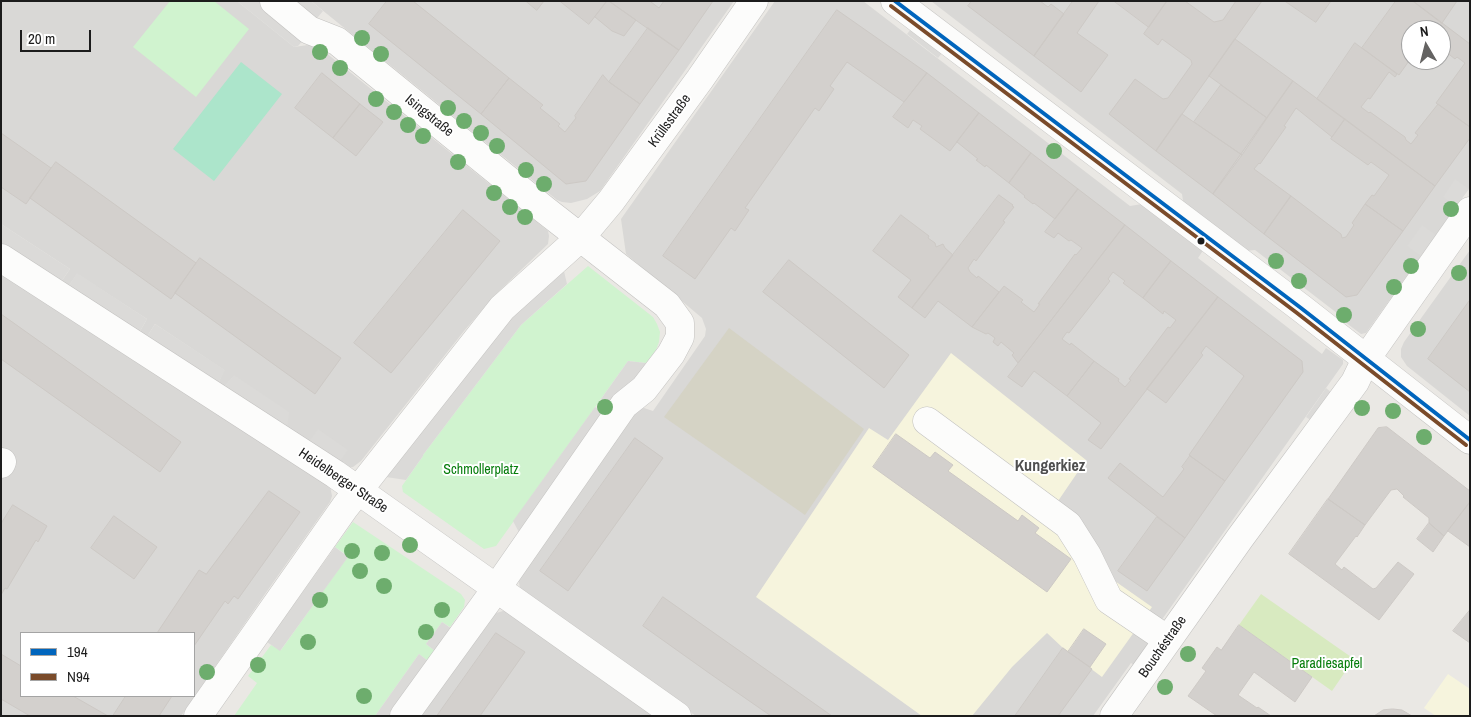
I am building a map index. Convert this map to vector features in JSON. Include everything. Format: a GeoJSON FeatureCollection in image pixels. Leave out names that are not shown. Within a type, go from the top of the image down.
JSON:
{"type":"FeatureCollection","features":[{"type":"Feature","properties":{"kind":"street","name":"Isingstraße"},"geometry":{"type":"LineString","coordinates":[[274,1],[309,30],[337,41],[580,238]]}},
{"type":"Feature","properties":{"kind":"street","name":"Krüllsstraße"},"geometry":{"type":"LineString","coordinates":[[580,238],[617,194],[754,1]]}},
{"type":"Feature","properties":{"kind":"street"},"geometry":{"type":"LineString","coordinates":[[895,1],[1301,308],[1470,440]]}},
{"type":"Feature","properties":{"kind":"street","name":"Bouchéstraße"},"geometry":{"type":"LineString","coordinates":[[1114,716],[1355,382],[1366,359],[1470,211]]}},
{"type":"Feature","properties":{"kind":"street"},"geometry":{"type":"LineString","coordinates":[[198,716],[345,507],[502,308],[580,238],[667,305],[680,323],[680,337],[671,354],[644,389],[624,405],[496,589],[404,716]]}},
{"type":"Feature","properties":{"kind":"street","name":"Heidelberger Straße"},"geometry":{"type":"LineString","coordinates":[[1,258],[359,491],[677,716]]}},
{"type":"Feature","properties":{"kind":"street"},"geometry":{"type":"LineString","coordinates":[[927,421],[1068,525],[1087,555],[1109,600],[1168,640]]}},
{"type":"Feature","properties":{"kind":"shaded area"},"geometry":{"type":"Polygon","coordinates":[[[1,1],[237,1],[294,47],[315,44],[548,231],[548,244],[495,295],[464,331],[361,461],[353,467],[346,468],[287,430],[234,376],[223,388],[218,384],[224,370],[155,324],[146,338],[139,333],[147,319],[77,274],[68,287],[61,282],[70,269],[1,224],[1,1]]]}},
{"type":"Feature","properties":{"kind":"shaded area"},"geometry":{"type":"Polygon","coordinates":[[[237,1],[262,1],[306,37],[298,46],[294,47],[237,1]]]}},
{"type":"Feature","properties":{"kind":"shaded area"},"geometry":{"type":"Polygon","coordinates":[[[285,1],[311,1],[323,11],[313,23],[285,1]]]}},
{"type":"Feature","properties":{"kind":"shaded area"},"geometry":{"type":"Polygon","coordinates":[[[311,1],[734,1],[600,191],[587,199],[571,203],[557,200],[311,1]]]}},
{"type":"Feature","properties":{"kind":"shaded area"},"geometry":{"type":"Polygon","coordinates":[[[775,1],[863,1],[1130,206],[1142,204],[1202,250],[1198,258],[1322,354],[1326,348],[1343,360],[1343,364],[1151,635],[1158,640],[1137,667],[1131,663],[1093,716],[696,716],[524,595],[520,589],[520,577],[635,412],[644,408],[653,411],[705,336],[706,329],[702,318],[626,254],[621,219],[775,1]]]}},
{"type":"Feature","properties":{"kind":"shaded area"},"geometry":{"type":"Polygon","coordinates":[[[931,1],[1470,1],[1470,187],[1366,333],[1361,334],[1345,322],[1346,320],[1255,250],[1244,251],[1184,207],[1182,194],[931,1]]]}},
{"type":"Feature","properties":{"kind":"shaded area"},"geometry":{"type":"Polygon","coordinates":[[[911,29],[942,53],[938,58],[907,34],[911,29]]]}},
{"type":"Feature","properties":{"kind":"shaded area"},"geometry":{"type":"Polygon","coordinates":[[[1455,179],[1469,189],[1456,206],[1443,197],[1455,179]]]}},
{"type":"Feature","properties":{"kind":"shaded area"},"geometry":{"type":"Polygon","coordinates":[[[1,224],[70,269],[61,282],[1,243],[1,224]]]}},
{"type":"Feature","properties":{"kind":"shaded area"},"geometry":{"type":"Polygon","coordinates":[[[1422,225],[1436,235],[1421,256],[1407,246],[1422,225]]]}},
{"type":"Feature","properties":{"kind":"shaded area"},"geometry":{"type":"Polygon","coordinates":[[[1470,250],[1470,416],[1407,366],[1401,357],[1401,349],[1404,342],[1470,250]]]}},
{"type":"Feature","properties":{"kind":"shaded area"},"geometry":{"type":"Polygon","coordinates":[[[563,267],[567,284],[521,325],[406,480],[386,477],[510,312],[563,267]]]}},
{"type":"Feature","properties":{"kind":"shaded area"},"geometry":{"type":"Polygon","coordinates":[[[1,269],[330,486],[332,496],[330,502],[195,696],[195,632],[20,632],[20,697],[194,697],[181,716],[1,716],[1,269]]]}},
{"type":"Feature","properties":{"kind":"shaded area"},"geometry":{"type":"Polygon","coordinates":[[[77,273],[147,319],[139,333],[68,287],[77,273]]]}},
{"type":"Feature","properties":{"kind":"shaded area"},"geometry":{"type":"Polygon","coordinates":[[[155,324],[225,370],[218,384],[146,338],[155,324]]]}},
{"type":"Feature","properties":{"kind":"shaded area"},"geometry":{"type":"Polygon","coordinates":[[[729,328],[864,429],[805,515],[664,417],[729,328]]]}},
{"type":"Feature","properties":{"kind":"shaded area"},"geometry":{"type":"Polygon","coordinates":[[[951,353],[1086,460],[1056,504],[1112,579],[1152,607],[1102,677],[1063,648],[1047,633],[1012,667],[972,716],[922,716],[756,597],[869,428],[888,440],[951,353]]]}},
{"type":"Feature","properties":{"kind":"shaded area"},"geometry":{"type":"Polygon","coordinates":[[[628,361],[646,363],[615,408],[601,399],[628,361]]]}},
{"type":"Feature","properties":{"kind":"shaded area"},"geometry":{"type":"Polygon","coordinates":[[[234,375],[289,412],[287,430],[223,388],[234,375]]]}},
{"type":"Feature","properties":{"kind":"shaded area"},"geometry":{"type":"Polygon","coordinates":[[[1326,388],[1332,393],[1312,421],[1306,417],[1326,388]]]}},
{"type":"Feature","properties":{"kind":"shaded area"},"geometry":{"type":"Polygon","coordinates":[[[595,407],[609,416],[522,538],[513,521],[595,407]]]}},
{"type":"Feature","properties":{"kind":"shaded area"},"geometry":{"type":"Polygon","coordinates":[[[318,429],[348,450],[338,464],[308,443],[318,429]]]}},
{"type":"Feature","properties":{"kind":"shaded area"},"geometry":{"type":"Polygon","coordinates":[[[335,547],[348,557],[280,651],[267,642],[335,547]]]}},
{"type":"Feature","properties":{"kind":"shaded area"},"geometry":{"type":"Polygon","coordinates":[[[503,611],[508,612],[658,716],[420,716],[493,614],[503,611]]]}},
{"type":"Feature","properties":{"kind":"shaded area"},"geometry":{"type":"Polygon","coordinates":[[[442,622],[455,631],[439,654],[426,644],[442,622]]]}},
{"type":"Feature","properties":{"kind":"shaded area"},"geometry":{"type":"Polygon","coordinates":[[[419,654],[432,664],[395,716],[375,716],[419,654]]]}},
{"type":"Feature","properties":{"kind":"shaded area"},"geometry":{"type":"Polygon","coordinates":[[[1448,674],[1470,689],[1470,716],[1436,716],[1424,708],[1448,674]]]}},
{"type":"Feature","properties":{"kind":"green space"},"geometry":{"type":"Polygon","coordinates":[[[170,1],[214,1],[249,29],[196,97],[133,47],[170,1]]]}},
{"type":"Feature","properties":{"kind":"green space"},"geometry":{"type":"Polygon","coordinates":[[[241,62],[282,94],[214,181],[173,149],[241,62]]]}},
{"type":"Feature","properties":{"kind":"green space","name":"Schmollerplatz"},"geometry":{"type":"Polygon","coordinates":[[[588,266],[653,317],[660,332],[659,342],[656,350],[646,363],[628,361],[496,546],[484,549],[403,492],[402,486],[423,455],[521,325],[588,266]]]}},
{"type":"Feature","properties":{"kind":"green space"},"geometry":{"type":"Polygon","coordinates":[[[353,522],[461,594],[465,600],[464,607],[450,627],[442,622],[426,644],[439,654],[432,664],[419,654],[375,716],[234,716],[257,683],[248,676],[271,645],[281,650],[348,556],[335,547],[353,522]]]}},
{"type":"Feature","properties":{"kind":"green space","name":"Paradiesapfel"},"geometry":{"type":"Polygon","coordinates":[[[1261,594],[1354,659],[1332,691],[1239,625],[1261,594]]]}},
{"type":"Feature","properties":{"kind":"building"},"geometry":{"type":"Polygon","coordinates":[[[387,1],[413,1],[509,78],[481,114],[369,24],[387,1]]]}},
{"type":"Feature","properties":{"kind":"building"},"geometry":{"type":"Polygon","coordinates":[[[526,1],[544,1],[537,10],[526,1]]]}},
{"type":"Feature","properties":{"kind":"building"},"geometry":{"type":"Polygon","coordinates":[[[560,1],[607,1],[589,24],[560,1]]]}},
{"type":"Feature","properties":{"kind":"building"},"geometry":{"type":"Polygon","coordinates":[[[607,1],[636,20],[624,36],[612,31],[595,17],[607,1]]]}},
{"type":"Feature","properties":{"kind":"building"},"geometry":{"type":"Polygon","coordinates":[[[609,1],[651,1],[659,8],[664,1],[713,1],[679,50],[609,1]]]}},
{"type":"Feature","properties":{"kind":"building"},"geometry":{"type":"Polygon","coordinates":[[[972,1],[1040,1],[1048,7],[1051,4],[1064,14],[1034,56],[968,6],[972,1]]]}},
{"type":"Feature","properties":{"kind":"building"},"geometry":{"type":"Polygon","coordinates":[[[1073,1],[1099,1],[1077,33],[1108,55],[1081,92],[1034,56],[1073,1]]]}},
{"type":"Feature","properties":{"kind":"building"},"geometry":{"type":"Polygon","coordinates":[[[1114,1],[1167,1],[1149,27],[1114,1]]]}},
{"type":"Feature","properties":{"kind":"building"},"geometry":{"type":"Polygon","coordinates":[[[1167,1],[1185,1],[1214,22],[1223,20],[1236,1],[1262,1],[1156,151],[1109,114],[1135,79],[1163,99],[1168,98],[1192,64],[1191,60],[1162,39],[1158,45],[1144,34],[1167,1]]]}},
{"type":"Feature","properties":{"kind":"building"},"geometry":{"type":"Polygon","coordinates":[[[1285,1],[1331,1],[1316,22],[1285,1]]]}},
{"type":"Feature","properties":{"kind":"building"},"geometry":{"type":"Polygon","coordinates":[[[1396,1],[1413,1],[1438,20],[1401,20],[1401,70],[1403,70],[1399,75],[1362,48],[1396,1]]]}},
{"type":"Feature","properties":{"kind":"building"},"geometry":{"type":"Polygon","coordinates":[[[1413,1],[1457,1],[1444,20],[1438,20],[1413,1]]]}},
{"type":"Feature","properties":{"kind":"building"},"geometry":{"type":"Polygon","coordinates":[[[837,10],[927,73],[904,102],[847,62],[830,86],[834,89],[819,111],[815,108],[745,208],[749,210],[735,231],[731,228],[695,279],[663,256],[837,10]]]}},
{"type":"Feature","properties":{"kind":"building"},"geometry":{"type":"Polygon","coordinates":[[[648,28],[679,50],[640,104],[609,82],[648,28]]]}},
{"type":"Feature","properties":{"kind":"building"},"geometry":{"type":"Polygon","coordinates":[[[1451,30],[1470,44],[1470,127],[1436,103],[1465,63],[1457,57],[1455,59],[1451,56],[1451,30]]]}},
{"type":"Feature","properties":{"kind":"building"},"geometry":{"type":"Polygon","coordinates":[[[1235,39],[1293,81],[1267,118],[1209,76],[1235,39]]]}},
{"type":"Feature","properties":{"kind":"building"},"geometry":{"type":"Polygon","coordinates":[[[1355,43],[1397,74],[1395,77],[1389,72],[1370,99],[1368,98],[1361,107],[1405,137],[1411,144],[1418,135],[1415,133],[1438,104],[1470,127],[1470,138],[1435,186],[1317,99],[1355,43]]]}},
{"type":"Feature","properties":{"kind":"building"},"geometry":{"type":"Polygon","coordinates":[[[322,73],[360,104],[333,138],[295,108],[322,73]]]}},
{"type":"Feature","properties":{"kind":"building"},"geometry":{"type":"Polygon","coordinates":[[[927,73],[979,113],[950,151],[920,129],[922,126],[913,120],[908,128],[893,117],[927,73]]]}},
{"type":"Feature","properties":{"kind":"building"},"geometry":{"type":"Polygon","coordinates":[[[603,75],[609,82],[640,104],[586,181],[566,184],[481,114],[509,78],[543,105],[540,108],[560,124],[558,126],[565,132],[603,75]]]}},
{"type":"Feature","properties":{"kind":"building"},"geometry":{"type":"Polygon","coordinates":[[[1293,81],[1345,119],[1332,137],[1296,108],[1284,126],[1286,127],[1260,164],[1254,169],[1291,196],[1264,234],[1213,194],[1293,81]]]}},
{"type":"Feature","properties":{"kind":"building"},"geometry":{"type":"Polygon","coordinates":[[[1221,85],[1267,118],[1242,155],[1194,122],[1221,85]]]}},
{"type":"Feature","properties":{"kind":"building"},"geometry":{"type":"Polygon","coordinates":[[[360,104],[383,122],[356,156],[333,138],[360,104]]]}},
{"type":"Feature","properties":{"kind":"building"},"geometry":{"type":"Polygon","coordinates":[[[979,113],[1031,153],[1009,183],[986,165],[985,167],[976,160],[978,159],[957,142],[979,113]]]}},
{"type":"Feature","properties":{"kind":"building"},"geometry":{"type":"Polygon","coordinates":[[[1182,114],[1242,155],[1213,194],[1156,151],[1182,114]]]}},
{"type":"Feature","properties":{"kind":"building"},"geometry":{"type":"Polygon","coordinates":[[[1345,119],[1435,186],[1403,231],[1365,204],[1372,195],[1374,196],[1389,175],[1371,162],[1368,165],[1331,139],[1345,119]]]}},
{"type":"Feature","properties":{"kind":"building"},"geometry":{"type":"Polygon","coordinates":[[[1,133],[51,168],[26,204],[1,187],[1,133]]]}},
{"type":"Feature","properties":{"kind":"building"},"geometry":{"type":"Polygon","coordinates":[[[1031,153],[1078,189],[1055,219],[1024,197],[1009,183],[1031,153]]]}},
{"type":"Feature","properties":{"kind":"building"},"geometry":{"type":"Polygon","coordinates":[[[56,162],[196,263],[171,299],[30,198],[56,162]]]}},
{"type":"Feature","properties":{"kind":"building"},"geometry":{"type":"Polygon","coordinates":[[[1078,189],[1125,225],[1018,363],[1012,355],[1014,353],[1001,342],[998,346],[993,342],[995,338],[972,327],[1004,286],[1023,300],[1021,302],[1034,312],[1075,254],[1082,248],[1058,233],[1054,238],[1045,232],[1078,189]]]}},
{"type":"Feature","properties":{"kind":"building"},"geometry":{"type":"Polygon","coordinates":[[[999,195],[1014,207],[976,261],[974,259],[968,268],[977,278],[978,276],[999,292],[972,327],[938,301],[925,318],[912,308],[999,195]]]}},
{"type":"Feature","properties":{"kind":"building"},"geometry":{"type":"Polygon","coordinates":[[[1291,196],[1341,234],[1342,238],[1346,237],[1354,225],[1352,223],[1365,204],[1403,231],[1357,295],[1346,297],[1264,234],[1291,196]]]}},
{"type":"Feature","properties":{"kind":"building"},"geometry":{"type":"Polygon","coordinates":[[[463,210],[500,241],[391,373],[354,343],[463,210]]]}},
{"type":"Feature","properties":{"kind":"building"},"geometry":{"type":"Polygon","coordinates":[[[901,215],[929,236],[928,238],[935,243],[936,247],[943,244],[953,255],[912,308],[898,297],[911,280],[873,251],[901,215]]]}},
{"type":"Feature","properties":{"kind":"building"},"geometry":{"type":"Polygon","coordinates":[[[1125,225],[1171,261],[1143,298],[1123,283],[1125,281],[1113,272],[1108,279],[1110,281],[1069,333],[1067,332],[1062,339],[1070,345],[1071,343],[1094,361],[1067,396],[1034,371],[1022,387],[1008,377],[1125,225]]]}},
{"type":"Feature","properties":{"kind":"building"},"geometry":{"type":"Polygon","coordinates":[[[200,258],[341,358],[315,394],[175,293],[200,258]]]}},
{"type":"Feature","properties":{"kind":"building"},"geometry":{"type":"Polygon","coordinates":[[[789,260],[909,355],[884,388],[763,292],[789,260]]]}},
{"type":"Feature","properties":{"kind":"building"},"geometry":{"type":"Polygon","coordinates":[[[1171,261],[1218,297],[1101,449],[1088,440],[1101,423],[1067,396],[1094,361],[1119,379],[1118,381],[1125,387],[1131,380],[1129,379],[1168,327],[1170,328],[1176,320],[1164,311],[1163,314],[1143,298],[1171,261]]]}},
{"type":"Feature","properties":{"kind":"building"},"geometry":{"type":"Polygon","coordinates":[[[1218,297],[1302,361],[1303,372],[1225,481],[1189,455],[1244,376],[1206,346],[1201,353],[1203,355],[1166,403],[1147,389],[1218,297]]]}},
{"type":"Feature","properties":{"kind":"building"},"geometry":{"type":"Polygon","coordinates":[[[1470,300],[1470,392],[1428,359],[1470,300]]]}},
{"type":"Feature","properties":{"kind":"building"},"geometry":{"type":"Polygon","coordinates":[[[1,314],[181,442],[160,472],[1,359],[1,314]]]}},
{"type":"Feature","properties":{"kind":"building"},"geometry":{"type":"Polygon","coordinates":[[[1387,427],[1470,491],[1470,502],[1444,536],[1429,523],[1429,518],[1403,497],[1397,489],[1391,490],[1365,525],[1328,499],[1378,428],[1387,427]]]}},
{"type":"Feature","properties":{"kind":"building"},"geometry":{"type":"Polygon","coordinates":[[[896,434],[930,458],[935,452],[953,465],[948,471],[1018,521],[1022,515],[1039,528],[1035,533],[1071,559],[1047,592],[873,467],[896,434]]]}},
{"type":"Feature","properties":{"kind":"building"},"geometry":{"type":"Polygon","coordinates":[[[635,438],[663,458],[568,591],[540,571],[635,438]]]}},
{"type":"Feature","properties":{"kind":"building"},"geometry":{"type":"Polygon","coordinates":[[[1190,456],[1225,481],[1185,538],[1108,478],[1120,463],[1163,497],[1184,469],[1182,467],[1190,456]]]}},
{"type":"Feature","properties":{"kind":"building"},"geometry":{"type":"Polygon","coordinates":[[[269,491],[300,512],[238,599],[234,596],[228,604],[225,601],[195,645],[195,632],[158,632],[199,570],[206,574],[269,491]]]}},
{"type":"Feature","properties":{"kind":"building"},"geometry":{"type":"Polygon","coordinates":[[[1328,499],[1365,525],[1335,564],[1342,570],[1344,567],[1373,589],[1376,588],[1398,562],[1414,574],[1379,620],[1289,554],[1328,499]]]}},
{"type":"Feature","properties":{"kind":"building"},"geometry":{"type":"Polygon","coordinates":[[[1470,502],[1470,547],[1448,531],[1470,502]]]}},
{"type":"Feature","properties":{"kind":"building"},"geometry":{"type":"Polygon","coordinates":[[[13,505],[47,526],[38,542],[36,540],[7,589],[5,588],[1,595],[1,524],[13,505]]]}},
{"type":"Feature","properties":{"kind":"building"},"geometry":{"type":"Polygon","coordinates":[[[114,516],[157,547],[134,579],[91,548],[114,516]]]}},
{"type":"Feature","properties":{"kind":"building"},"geometry":{"type":"Polygon","coordinates":[[[1157,517],[1185,538],[1147,591],[1118,571],[1157,517]]]}},
{"type":"Feature","properties":{"kind":"building"},"geometry":{"type":"Polygon","coordinates":[[[1429,523],[1444,536],[1433,552],[1417,539],[1429,523]]]}},
{"type":"Feature","properties":{"kind":"building"},"geometry":{"type":"Polygon","coordinates":[[[663,597],[832,716],[771,716],[709,673],[643,626],[663,597]]]}},
{"type":"Feature","properties":{"kind":"building"},"geometry":{"type":"Polygon","coordinates":[[[1470,610],[1470,643],[1453,631],[1470,610]]]}},
{"type":"Feature","properties":{"kind":"building"},"geometry":{"type":"Polygon","coordinates":[[[1239,625],[1312,677],[1295,702],[1254,672],[1238,695],[1271,716],[1217,716],[1188,696],[1206,671],[1202,668],[1217,647],[1221,650],[1239,625]]]}},
{"type":"Feature","properties":{"kind":"building"},"geometry":{"type":"Polygon","coordinates":[[[1084,629],[1106,644],[1090,667],[1068,652],[1084,629]]]}},
{"type":"Feature","properties":{"kind":"building"},"geometry":{"type":"Polygon","coordinates":[[[496,633],[525,652],[480,716],[437,716],[496,633]]]}},
{"type":"Feature","properties":{"kind":"building"},"geometry":{"type":"Polygon","coordinates":[[[1063,648],[1092,669],[1058,716],[1015,716],[1063,648]]]}},
{"type":"Feature","properties":{"kind":"building"},"geometry":{"type":"Polygon","coordinates":[[[1,654],[20,665],[20,697],[75,697],[108,716],[30,716],[1,699],[1,654]]]}},
{"type":"Feature","properties":{"kind":"building"},"geometry":{"type":"Polygon","coordinates":[[[125,697],[171,697],[159,716],[113,716],[125,697]]]}},
{"type":"Feature","properties":{"kind":"building"},"geometry":{"type":"Polygon","coordinates":[[[1383,710],[1402,710],[1412,716],[1374,716],[1383,710]]]}},
{"type":"Feature","properties":{"kind":"transit line","name":"194"},"geometry":{"type":"LineString","coordinates":[[895,1],[1301,308],[1470,440]]}},
{"type":"Feature","properties":{"kind":"transit line","name":"N94"},"geometry":{"type":"LineString","coordinates":[[891,6],[1297,313],[1466,445]]}},
{"type":"Feature","properties":{"kind":"district","name":"Kungerkiez"},"geometry":{"type":"Point","coordinates":[1050,467]}}]}
